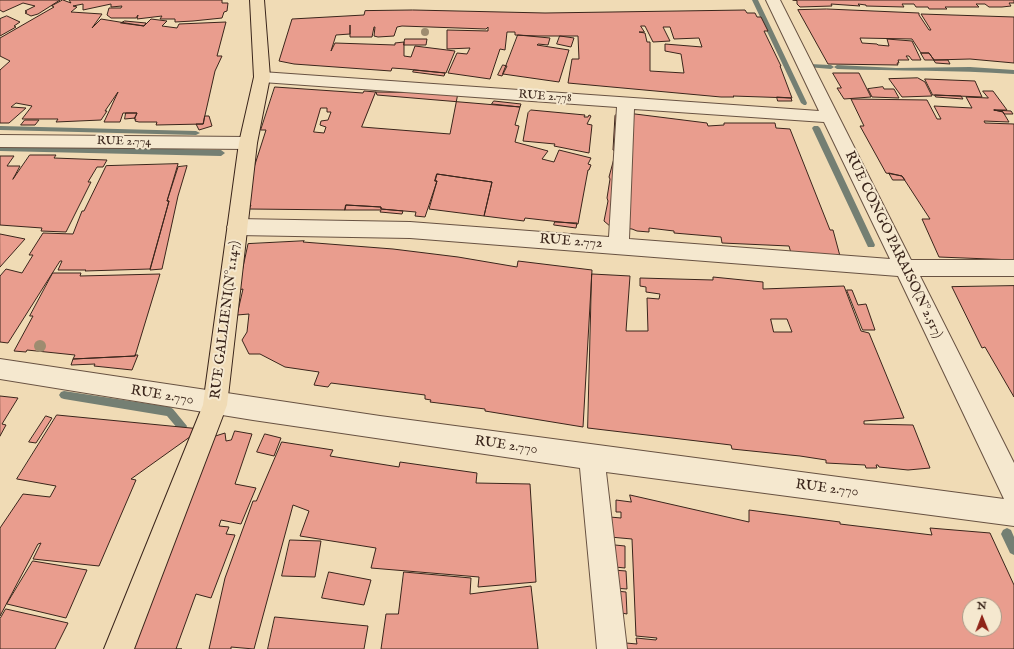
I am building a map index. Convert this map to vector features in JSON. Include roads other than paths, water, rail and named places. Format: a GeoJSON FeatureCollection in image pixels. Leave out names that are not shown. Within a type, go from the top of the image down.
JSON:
{"type":"FeatureCollection","features":[{"type":"Feature","properties":{"kind":"main road","name":"RUE GALLIENI(N°1.147)"},"geometry":{"type":"LineString","coordinates":[[119,649],[215,405],[248,143],[262,77],[261,43],[257,0]]}},
{"type":"Feature","properties":{"kind":"street","name":"RUE CONGO PARAISO(N°2.517)"},"geometry":{"type":"LineString","coordinates":[[772,0],[1014,490]]}},
{"type":"Feature","properties":{"kind":"street","name":"RUE 2.778"},"geometry":{"type":"LineString","coordinates":[[262,77],[829,117]]}},
{"type":"Feature","properties":{"kind":"street"},"geometry":{"type":"LineString","coordinates":[[619,245],[626,103]]}},
{"type":"Feature","properties":{"kind":"street","name":"RUE 2.774"},"geometry":{"type":"LineString","coordinates":[[0,141],[248,143]]}},
{"type":"Feature","properties":{"kind":"street","name":"RUE 2.772"},"geometry":{"type":"LineString","coordinates":[[238,227],[410,230],[905,268],[1014,268]]}},
{"type":"Feature","properties":{"kind":"street","name":"RUE 2.770"},"geometry":{"type":"LineString","coordinates":[[0,369],[215,405],[592,458],[1014,513]]}},
{"type":"Feature","properties":{"kind":"street"},"geometry":{"type":"LineString","coordinates":[[592,458],[612,649]]}},
{"type":"Feature","properties":{"kind":"waterway"},"geometry":{"type":"LineString","coordinates":[[755,0],[804,103]]}},
{"type":"Feature","properties":{"kind":"waterway"},"geometry":{"type":"LineString","coordinates":[[809,66],[831,67]]}},
{"type":"Feature","properties":{"kind":"waterway"},"geometry":{"type":"LineString","coordinates":[[837,67],[893,69]]}},
{"type":"Feature","properties":{"kind":"waterway"},"geometry":{"type":"LineString","coordinates":[[898,69],[970,69],[1014,72]]}},
{"type":"Feature","properties":{"kind":"waterway"},"geometry":{"type":"LineString","coordinates":[[0,128],[196,133]]}},
{"type":"Feature","properties":{"kind":"waterway"},"geometry":{"type":"LineString","coordinates":[[816,128],[871,245]]}},
{"type":"Feature","properties":{"kind":"waterway"},"geometry":{"type":"LineString","coordinates":[[0,148],[221,153]]}},
{"type":"Feature","properties":{"kind":"waterway"},"geometry":{"type":"LineString","coordinates":[[64,395],[170,412],[182,426]]}},
{"type":"Feature","properties":{"kind":"waterway"},"geometry":{"type":"LineString","coordinates":[[1007,534],[1014,549]]}}]}
